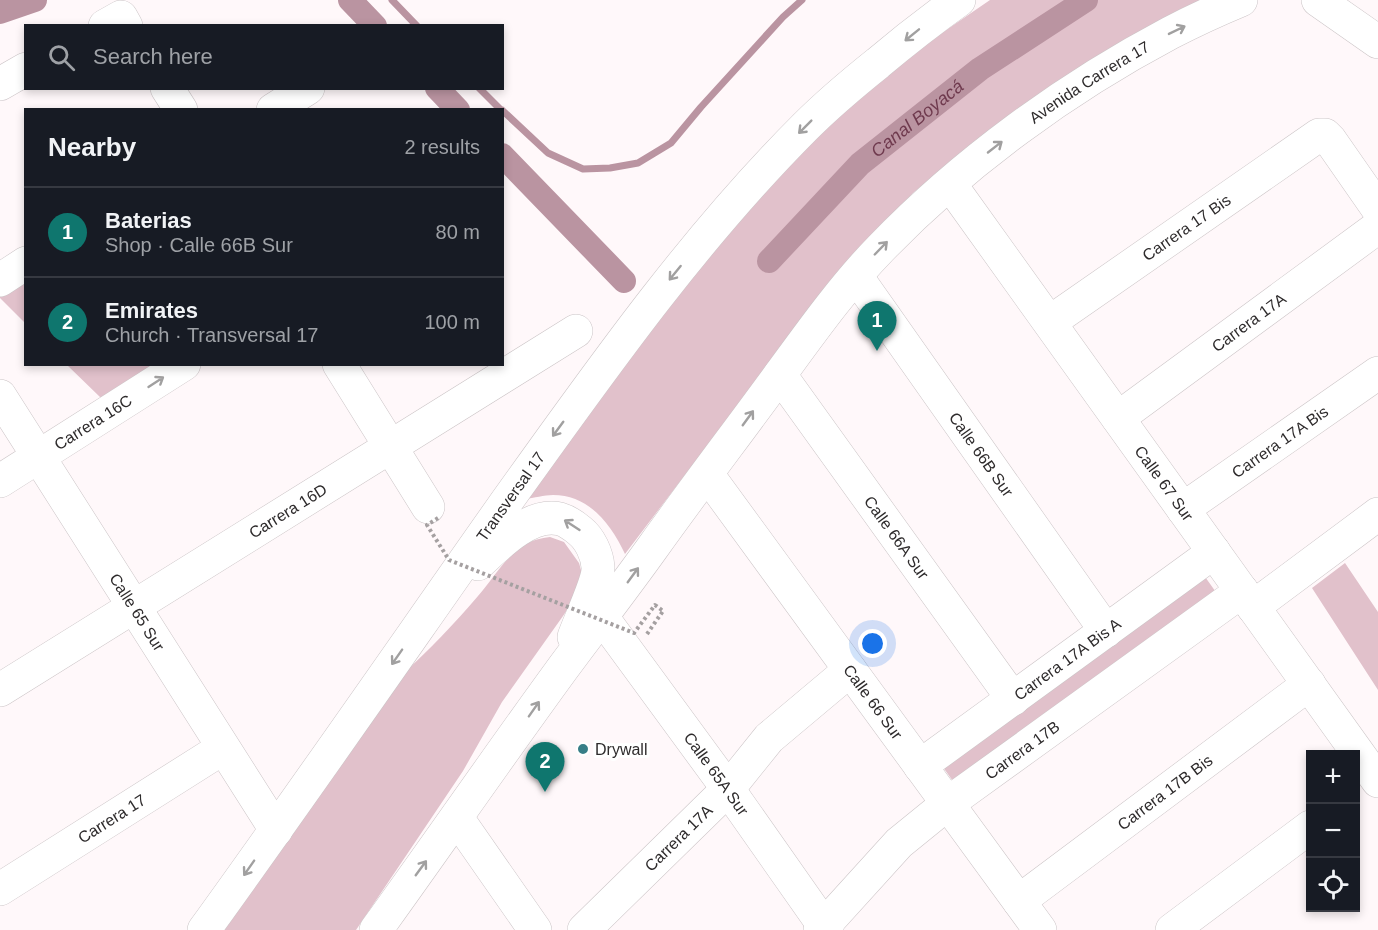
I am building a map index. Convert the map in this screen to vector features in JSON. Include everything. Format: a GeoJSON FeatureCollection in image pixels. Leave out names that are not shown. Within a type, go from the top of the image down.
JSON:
{"type":"FeatureCollection","features":[{"type":"Feature","properties":{"kind":"main road","name":"Transversal 17"},"geometry":{"type":"LineString","coordinates":[[204,930],[557,431],[662,290],[752,183],[807,125],[933,18],[959,0]]}},
{"type":"Feature","properties":{"kind":"main road","name":"Avenida Carrera 17"},"geometry":{"type":"LineString","coordinates":[[950,184],[1008,137],[1082,85],[1172,32],[1241,0]]}},
{"type":"Feature","properties":{"kind":"main road"},"geometry":{"type":"LineString","coordinates":[[1318,0],[1378,42]]}},
{"type":"Feature","properties":{"kind":"main road"},"geometry":{"type":"LineString","coordinates":[[0,84],[24,70]]}},
{"type":"Feature","properties":{"kind":"main road"},"geometry":{"type":"LineString","coordinates":[[168,90],[180,108]]}},
{"type":"Feature","properties":{"kind":"main road"},"geometry":{"type":"LineString","coordinates":[[276,108],[305,90]]}},
{"type":"Feature","properties":{"kind":"main road","name":"Carrera 17 Bis"},"geometry":{"type":"LineString","coordinates":[[1050,322],[1319,135],[1324,135],[1330,140],[1378,208]]}},
{"type":"Feature","properties":{"kind":"main road"},"geometry":{"type":"LineString","coordinates":[[376,930],[560,672],[856,276],[910,219],[950,184]]}},
{"type":"Feature","properties":{"kind":"main road","name":"Calle 67 Sur"},"geometry":{"type":"LineString","coordinates":[[950,184],[1309,684],[1372,783]]}},
{"type":"Feature","properties":{"kind":"main road","name":"Carrera 17A"},"geometry":{"type":"LineString","coordinates":[[1118,418],[1378,226]]}},
{"type":"Feature","properties":{"kind":"main road"},"geometry":{"type":"LineString","coordinates":[[0,280],[24,265]]}},
{"type":"Feature","properties":{"kind":"main road","name":"Calle 66B Sur"},"geometry":{"type":"LineString","coordinates":[[856,276],[1106,631]]}},
{"type":"Feature","properties":{"kind":"main road","name":"Carrera 16D"},"geometry":{"type":"LineString","coordinates":[[0,690],[576,331]]}},
{"type":"Feature","properties":{"kind":"main road","name":"Carrera 16C"},"geometry":{"type":"LineString","coordinates":[[0,481],[181,366]]}},
{"type":"Feature","properties":{"kind":"main road"},"geometry":{"type":"LineString","coordinates":[[340,366],[433,512]]}},
{"type":"Feature","properties":{"kind":"main road","name":"Carrera 17A Bis"},"geometry":{"type":"LineString","coordinates":[[1184,509],[1378,373]]}},
{"type":"Feature","properties":{"kind":"main road","name":"Calle 66A Sur"},"geometry":{"type":"LineString","coordinates":[[780,375],[1013,699]]}},
{"type":"Feature","properties":{"kind":"main road","name":"Calle 65 Sur"},"geometry":{"type":"LineString","coordinates":[[0,396],[276,830]]}},
{"type":"Feature","properties":{"kind":"main road","name":"Calle 66 Sur"},"geometry":{"type":"LineString","coordinates":[[706,474],[1040,930]]}},
{"type":"Feature","properties":{"kind":"main road","name":"Carrera 17B"},"geometry":{"type":"LineString","coordinates":[[824,929],[899,843],[947,804],[1248,599],[1378,514]]}},
{"type":"Feature","properties":{"kind":"main road"},"geometry":{"type":"LineString","coordinates":[[431,610],[504,540],[522,527],[548,518],[561,519],[584,534],[591,544],[598,569],[560,672]]}},
{"type":"Feature","properties":{"kind":"main road","name":"Carrera 17A Bis A"},"geometry":{"type":"LineString","coordinates":[[920,766],[1214,552]]}},
{"type":"Feature","properties":{"kind":"main road","name":"Calle 65A Sur"},"geometry":{"type":"LineString","coordinates":[[602,617],[728,789],[824,929]]}},
{"type":"Feature","properties":{"kind":"main road","name":"Carrera 17A"},"geometry":{"type":"LineString","coordinates":[[585,930],[728,789],[770,738],[850,670]]}},
{"type":"Feature","properties":{"kind":"main road","name":"Carrera 17B Bis"},"geometry":{"type":"LineString","coordinates":[[1018,901],[1309,684]]}},
{"type":"Feature","properties":{"kind":"main road","name":"Carrera 17"},"geometry":{"type":"LineString","coordinates":[[0,889],[223,748]]}},
{"type":"Feature","properties":{"kind":"main road"},"geometry":{"type":"LineString","coordinates":[[457,818],[535,930]]}},
{"type":"Feature","properties":{"kind":"main road"},"geometry":{"type":"LineString","coordinates":[[1172,930],[1306,831]]}},
{"type":"Feature","properties":{"kind":"path"},"geometry":{"type":"LineString","coordinates":[[433,512],[427,525],[449,560],[634,633],[655,605],[663,611],[648,632]]}},
{"type":"Feature","properties":{"kind":"shaded area"},"geometry":{"type":"Polygon","coordinates":[[[990,0],[1202,0],[969,147],[913,193],[820,297],[625,554],[606,522],[588,506],[566,496],[546,495],[525,499],[724,236],[812,140],[920,48],[990,0]]]}},
{"type":"Feature","properties":{"kind":"shaded area"},"geometry":{"type":"Polygon","coordinates":[[[24,276],[24,322],[0,298],[0,291],[24,276]]]}},
{"type":"Feature","properties":{"kind":"shaded area"},"geometry":{"type":"Polygon","coordinates":[[[68,366],[151,366],[101,398],[68,366]]]}},
{"type":"Feature","properties":{"kind":"shaded area"},"geometry":{"type":"Polygon","coordinates":[[[550,537],[564,542],[579,563],[583,577],[577,595],[502,702],[463,771],[356,930],[222,930],[402,675],[460,617],[517,550],[527,543],[550,537]]]}},
{"type":"Feature","properties":{"kind":"shaded area"},"geometry":{"type":"Polygon","coordinates":[[[1345,563],[1378,612],[1378,690],[1312,588],[1345,563]]]}},
{"type":"Feature","properties":{"kind":"shaded area"},"geometry":{"type":"Polygon","coordinates":[[[1203,574],[1218,595],[955,784],[940,763],[1203,574]]]}},
{"type":"Feature","properties":{"kind":"waterway"},"geometry":{"type":"LineString","coordinates":[[0,12],[35,0]]}},
{"type":"Feature","properties":{"kind":"waterway"},"geometry":{"type":"LineString","coordinates":[[350,0],[373,24]]}},
{"type":"Feature","properties":{"kind":"waterway"},"geometry":{"type":"LineString","coordinates":[[392,0],[415,24]]}},
{"type":"Feature","properties":{"kind":"waterway"},"geometry":{"type":"LineString","coordinates":[[504,112],[548,153],[583,169],[610,168],[638,163],[671,143],[783,17],[802,0]]}},
{"type":"Feature","properties":{"kind":"waterway","name":"Canal Boyacá"},"geometry":{"type":"LineString","coordinates":[[769,261],[860,164],[980,69],[1086,0]]}},
{"type":"Feature","properties":{"kind":"waterway"},"geometry":{"type":"LineString","coordinates":[[439,90],[456,108]]}},
{"type":"Feature","properties":{"kind":"waterway"},"geometry":{"type":"LineString","coordinates":[[481,90],[499,108]]}},
{"type":"Feature","properties":{"kind":"waterway"},"geometry":{"type":"LineString","coordinates":[[504,157],[624,281]]}},
{"type":"Feature","properties":{"kind":"place","name":"Baterias"},"geometry":{"type":"Point","coordinates":[877,351]}},
{"type":"Feature","properties":{"kind":"place","name":"Drywall"},"geometry":{"type":"Point","coordinates":[583,749]}},
{"type":"Feature","properties":{"kind":"place","name":"Emirates"},"geometry":{"type":"Point","coordinates":[545,792]}}]}
